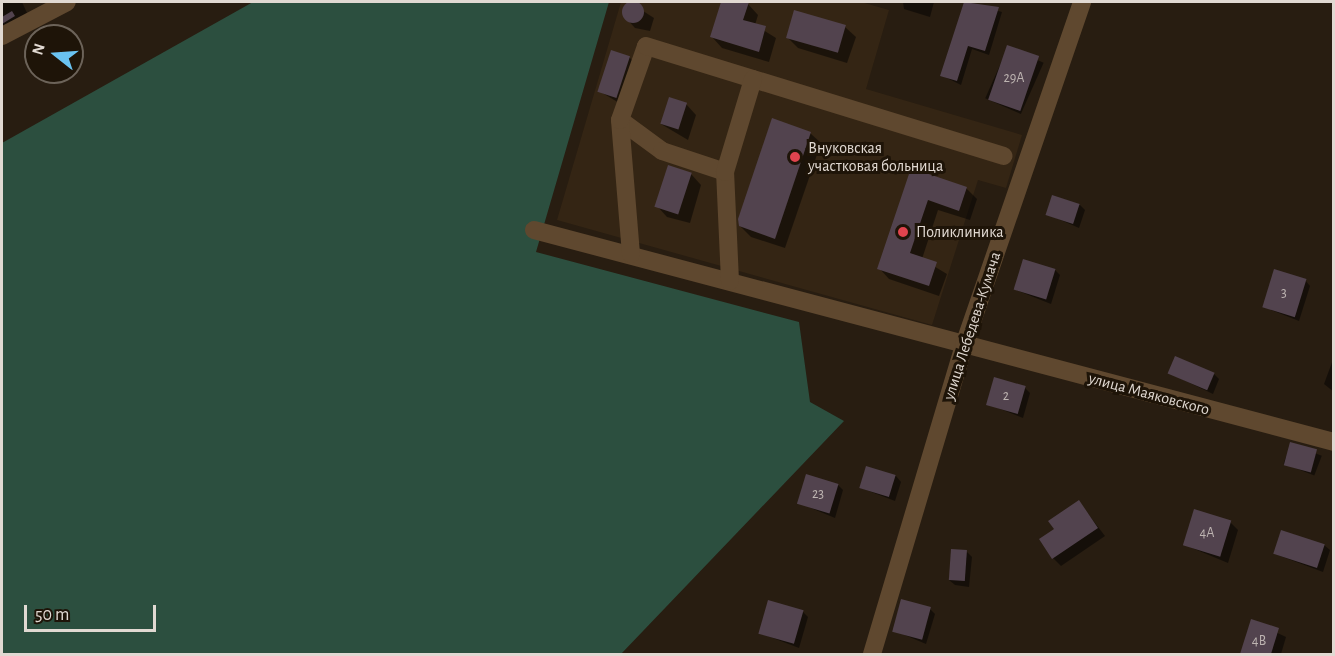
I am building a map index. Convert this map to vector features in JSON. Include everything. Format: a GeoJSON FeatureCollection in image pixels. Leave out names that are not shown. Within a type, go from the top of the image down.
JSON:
{"type":"FeatureCollection","features":[{"type":"Feature","properties":{"kind":"street"},"geometry":{"type":"LineString","coordinates":[[2,36],[67,2]]}},
{"type":"Feature","properties":{"kind":"street","name":"улица Лебедева-Кумача"},"geometry":{"type":"LineString","coordinates":[[872,654],[964,345],[1082,2]]}},
{"type":"Feature","properties":{"kind":"street"},"geometry":{"type":"LineString","coordinates":[[631,254],[620,120],[646,46],[1003,156]]}},
{"type":"Feature","properties":{"kind":"street"},"geometry":{"type":"LineString","coordinates":[[730,281],[725,171],[753,79]]}},
{"type":"Feature","properties":{"kind":"street"},"geometry":{"type":"LineString","coordinates":[[620,120],[662,151],[725,171]]}},
{"type":"Feature","properties":{"kind":"street","name":"улица Маяковского"},"geometry":{"type":"LineString","coordinates":[[534,230],[1334,442]]}},
{"type":"Feature","properties":{"kind":"shaded area","name":"Внуковская участковая больница"},"geometry":{"type":"Polygon","coordinates":[[[621,2],[861,2],[889,10],[866,89],[1022,135],[1006,188],[978,180],[932,325],[557,220],[621,2]]]}},
{"type":"Feature","properties":{"kind":"green space"},"geometry":{"type":"Polygon","coordinates":[[[253,2],[609,2],[536,252],[799,322],[810,402],[844,421],[621,654],[2,654],[2,143],[253,2]]]}},
{"type":"Feature","properties":{"kind":"building"},"geometry":{"type":"Polygon","coordinates":[[[629,1],[637,1],[644,8],[644,16],[637,23],[629,23],[622,16],[622,8],[629,1]]]}},
{"type":"Feature","properties":{"kind":"building"},"geometry":{"type":"Polygon","coordinates":[[[721,2],[749,2],[743,20],[766,26],[759,52],[710,37],[721,2]]]}},
{"type":"Feature","properties":{"kind":"building"},"geometry":{"type":"Polygon","coordinates":[[[964,2],[999,7],[985,51],[968,46],[957,81],[940,76],[964,2]]]}},
{"type":"Feature","properties":{"kind":"building"},"geometry":{"type":"Polygon","coordinates":[[[794,10],[846,25],[838,53],[786,38],[794,10]]]}},
{"type":"Feature","properties":{"kind":"building"},"geometry":{"type":"Polygon","coordinates":[[[12,11],[15,16],[2,24],[2,17],[12,11]]]}},
{"type":"Feature","properties":{"kind":"building"},"geometry":{"type":"Polygon","coordinates":[[[1007,45],[1039,56],[1020,111],[988,100],[1007,45]]]}},
{"type":"Feature","properties":{"kind":"building"},"geometry":{"type":"Polygon","coordinates":[[[611,50],[630,56],[616,98],[597,92],[611,50]]]}},
{"type":"Feature","properties":{"kind":"building"},"geometry":{"type":"Polygon","coordinates":[[[669,97],[687,103],[678,130],[660,124],[669,97]]]}},
{"type":"Feature","properties":{"kind":"building"},"geometry":{"type":"Polygon","coordinates":[[[772,118],[811,132],[775,239],[739,226],[738,219],[772,118]]]}},
{"type":"Feature","properties":{"kind":"building"},"geometry":{"type":"Polygon","coordinates":[[[668,165],[692,173],[678,215],[654,207],[668,165]]]}},
{"type":"Feature","properties":{"kind":"building","name":"Поликлиника"},"geometry":{"type":"Polygon","coordinates":[[[911,168],[967,187],[959,211],[928,200],[910,253],[937,262],[929,286],[877,269],[911,168]]]}},
{"type":"Feature","properties":{"kind":"building"},"geometry":{"type":"Polygon","coordinates":[[[1052,195],[1080,204],[1073,224],[1046,215],[1052,195]]]}},
{"type":"Feature","properties":{"kind":"building"},"geometry":{"type":"Polygon","coordinates":[[[1023,259],[1056,269],[1046,300],[1014,290],[1023,259]]]}},
{"type":"Feature","properties":{"kind":"building"},"geometry":{"type":"Polygon","coordinates":[[[1274,269],[1307,279],[1295,317],[1262,307],[1274,269]]]}},
{"type":"Feature","properties":{"kind":"building"},"geometry":{"type":"Polygon","coordinates":[[[1175,356],[1215,373],[1207,390],[1168,373],[1175,356]]]}},
{"type":"Feature","properties":{"kind":"building"},"geometry":{"type":"Polygon","coordinates":[[[994,377],[1026,386],[1018,414],[986,405],[994,377]]]}},
{"type":"Feature","properties":{"kind":"building"},"geometry":{"type":"Polygon","coordinates":[[[1290,442],[1317,449],[1311,472],[1284,465],[1290,442]]]}},
{"type":"Feature","properties":{"kind":"building"},"geometry":{"type":"Polygon","coordinates":[[[866,466],[896,475],[889,497],[859,488],[866,466]]]}},
{"type":"Feature","properties":{"kind":"building"},"geometry":{"type":"Polygon","coordinates":[[[806,474],[839,484],[829,514],[797,504],[806,474]]]}},
{"type":"Feature","properties":{"kind":"building"},"geometry":{"type":"Polygon","coordinates":[[[1079,500],[1098,528],[1052,559],[1039,539],[1054,529],[1048,521],[1079,500]]]}},
{"type":"Feature","properties":{"kind":"building"},"geometry":{"type":"Polygon","coordinates":[[[1194,509],[1231,520],[1220,557],[1183,545],[1194,509]]]}},
{"type":"Feature","properties":{"kind":"building"},"geometry":{"type":"Polygon","coordinates":[[[1281,530],[1325,544],[1317,568],[1273,554],[1281,530]]]}},
{"type":"Feature","properties":{"kind":"building"},"geometry":{"type":"Polygon","coordinates":[[[951,549],[967,550],[965,581],[949,580],[951,549]]]}},
{"type":"Feature","properties":{"kind":"building"},"geometry":{"type":"Polygon","coordinates":[[[901,599],[931,607],[922,640],[892,632],[901,599]]]}},
{"type":"Feature","properties":{"kind":"building"},"geometry":{"type":"Polygon","coordinates":[[[768,600],[804,610],[794,644],[758,634],[768,600]]]}},
{"type":"Feature","properties":{"kind":"building"},"geometry":{"type":"Polygon","coordinates":[[[1251,619],[1279,628],[1271,654],[1240,654],[1251,619]]]}},
{"type":"Feature","properties":{"kind":"place","name":"Внуковская участковая больница"},"geometry":{"type":"Point","coordinates":[795,157]}},
{"type":"Feature","properties":{"kind":"place","name":"Поликлиника"},"geometry":{"type":"Point","coordinates":[903,232]}}]}
